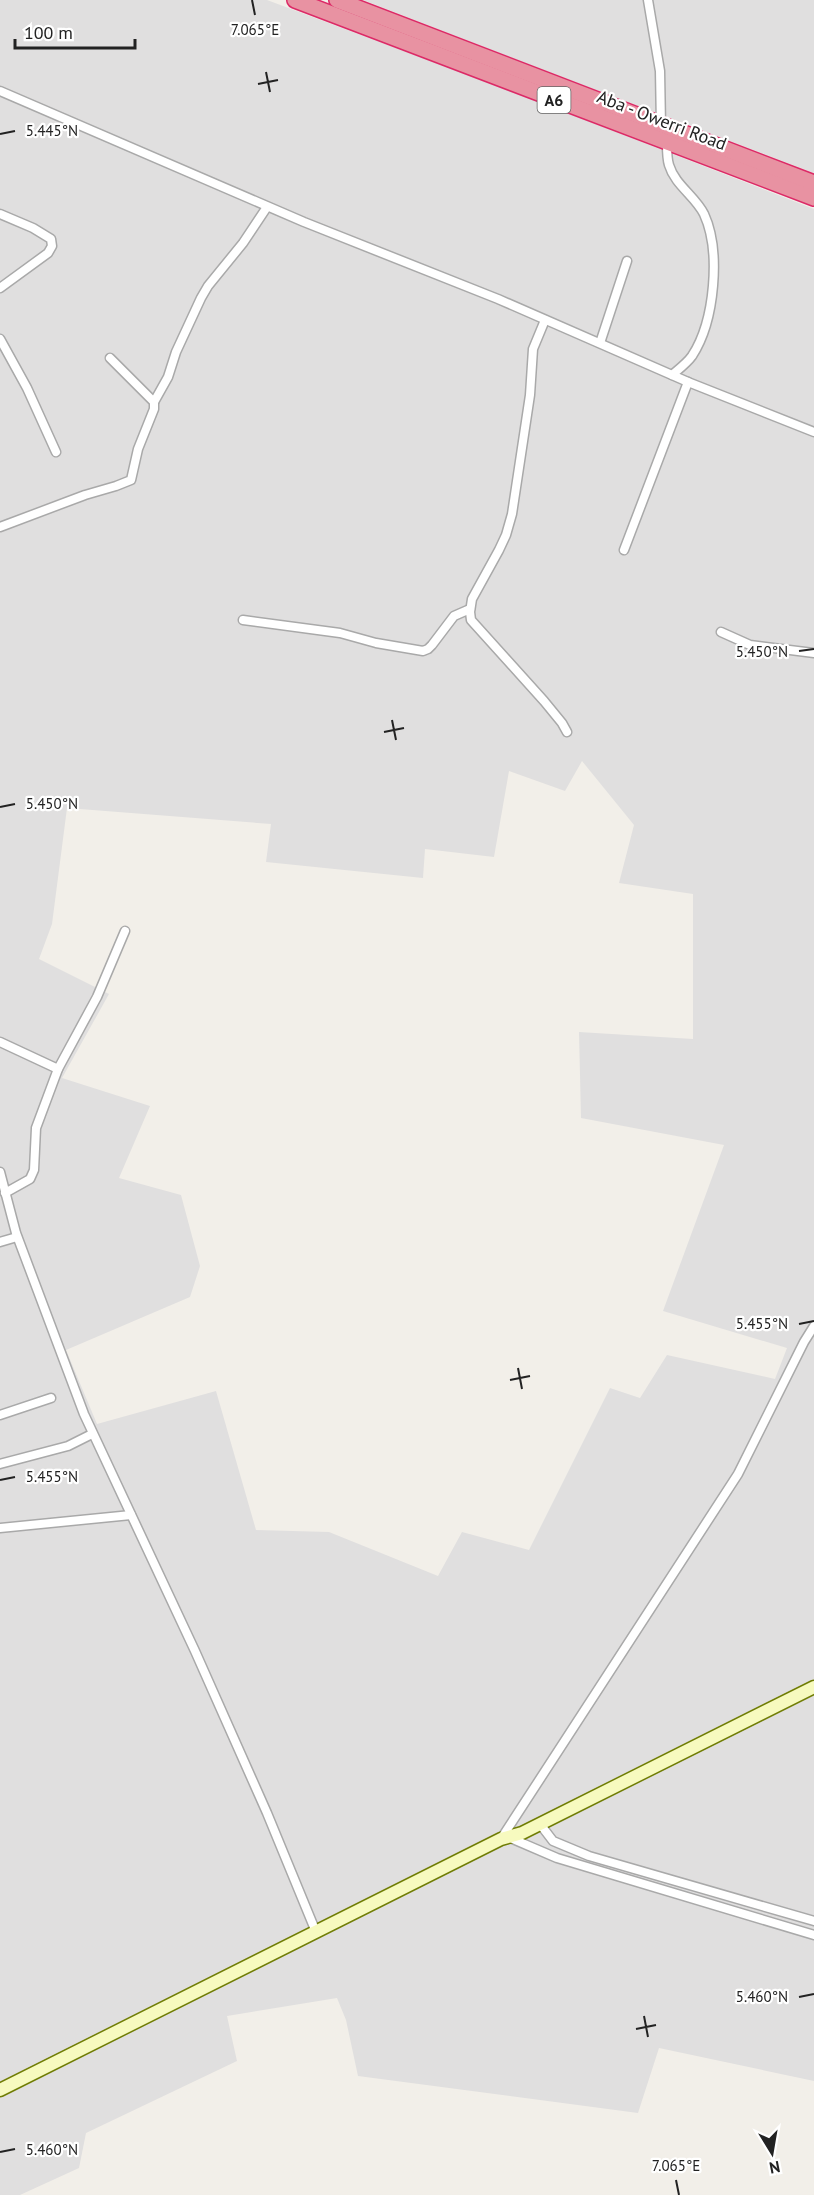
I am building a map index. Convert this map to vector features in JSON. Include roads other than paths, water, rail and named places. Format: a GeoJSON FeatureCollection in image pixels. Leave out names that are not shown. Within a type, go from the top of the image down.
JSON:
{"type":"FeatureCollection","features":[{"type":"Feature","properties":{"kind":"highway","name":"Aba - Owerri Road"},"geometry":{"type":"LineString","coordinates":[[295,0],[814,198]]}},
{"type":"Feature","properties":{"kind":"highway","name":"Aba - Owerri Road"},"geometry":{"type":"LineString","coordinates":[[338,0],[814,183]]}},
{"type":"Feature","properties":{"kind":"main road"},"geometry":{"type":"LineString","coordinates":[[0,2090],[504,1838],[522,1833],[814,1687]]}},
{"type":"Feature","properties":{"kind":"street"},"geometry":{"type":"LineString","coordinates":[[648,0],[660,71],[661,126]]}},
{"type":"Feature","properties":{"kind":"street"},"geometry":{"type":"LineString","coordinates":[[0,91],[267,207],[814,432]]}},
{"type":"Feature","properties":{"kind":"street"},"geometry":{"type":"LineString","coordinates":[[667,143],[668,165],[675,178],[702,210],[708,224],[714,259],[711,300],[702,331],[692,356],[672,375]]}},
{"type":"Feature","properties":{"kind":"street"},"geometry":{"type":"LineString","coordinates":[[0,527],[131,480],[138,449],[154,409],[154,402],[168,377],[176,352],[201,298],[267,207]]}},
{"type":"Feature","properties":{"kind":"street"},"geometry":{"type":"LineString","coordinates":[[0,214],[45,234],[51,240],[52,246],[48,253],[0,288]]}},
{"type":"Feature","properties":{"kind":"street"},"geometry":{"type":"LineString","coordinates":[[600,343],[627,261]]}},
{"type":"Feature","properties":{"kind":"street"},"geometry":{"type":"LineString","coordinates":[[546,320],[533,349],[530,395],[509,524],[499,550],[472,599],[470,609],[471,620],[544,701],[567,732]]}},
{"type":"Feature","properties":{"kind":"street"},"geometry":{"type":"LineString","coordinates":[[0,339],[27,388],[56,452]]}},
{"type":"Feature","properties":{"kind":"street"},"geometry":{"type":"LineString","coordinates":[[110,358],[154,402]]}},
{"type":"Feature","properties":{"kind":"street"},"geometry":{"type":"LineString","coordinates":[[624,550],[688,382]]}},
{"type":"Feature","properties":{"kind":"street"},"geometry":{"type":"LineString","coordinates":[[243,620],[340,633],[376,643],[423,651],[432,645],[454,616],[470,609]]}},
{"type":"Feature","properties":{"kind":"street"},"geometry":{"type":"LineString","coordinates":[[721,632],[750,645],[814,653]]}},
{"type":"Feature","properties":{"kind":"street"},"geometry":{"type":"LineString","coordinates":[[5,1193],[30,1179],[34,1170],[36,1128],[58,1069],[97,997],[125,931]]}},
{"type":"Feature","properties":{"kind":"street"},"geometry":{"type":"LineString","coordinates":[[0,1042],[58,1069]]}},
{"type":"Feature","properties":{"kind":"street"},"geometry":{"type":"LineString","coordinates":[[0,1172],[17,1237],[92,1434],[263,1803],[316,1932]]}},
{"type":"Feature","properties":{"kind":"street"},"geometry":{"type":"LineString","coordinates":[[0,1242],[17,1237]]}},
{"type":"Feature","properties":{"kind":"street"},"geometry":{"type":"LineString","coordinates":[[814,1326],[738,1474],[504,1838],[557,1858],[814,1935]]}},
{"type":"Feature","properties":{"kind":"street"},"geometry":{"type":"LineString","coordinates":[[0,1415],[51,1398]]}},
{"type":"Feature","properties":{"kind":"street"},"geometry":{"type":"LineString","coordinates":[[0,1464],[68,1446],[92,1434]]}},
{"type":"Feature","properties":{"kind":"street"},"geometry":{"type":"LineString","coordinates":[[0,1528],[131,1515]]}},
{"type":"Feature","properties":{"kind":"street"},"geometry":{"type":"LineString","coordinates":[[540,1824],[553,1841],[589,1856],[814,1921]]}}]}
